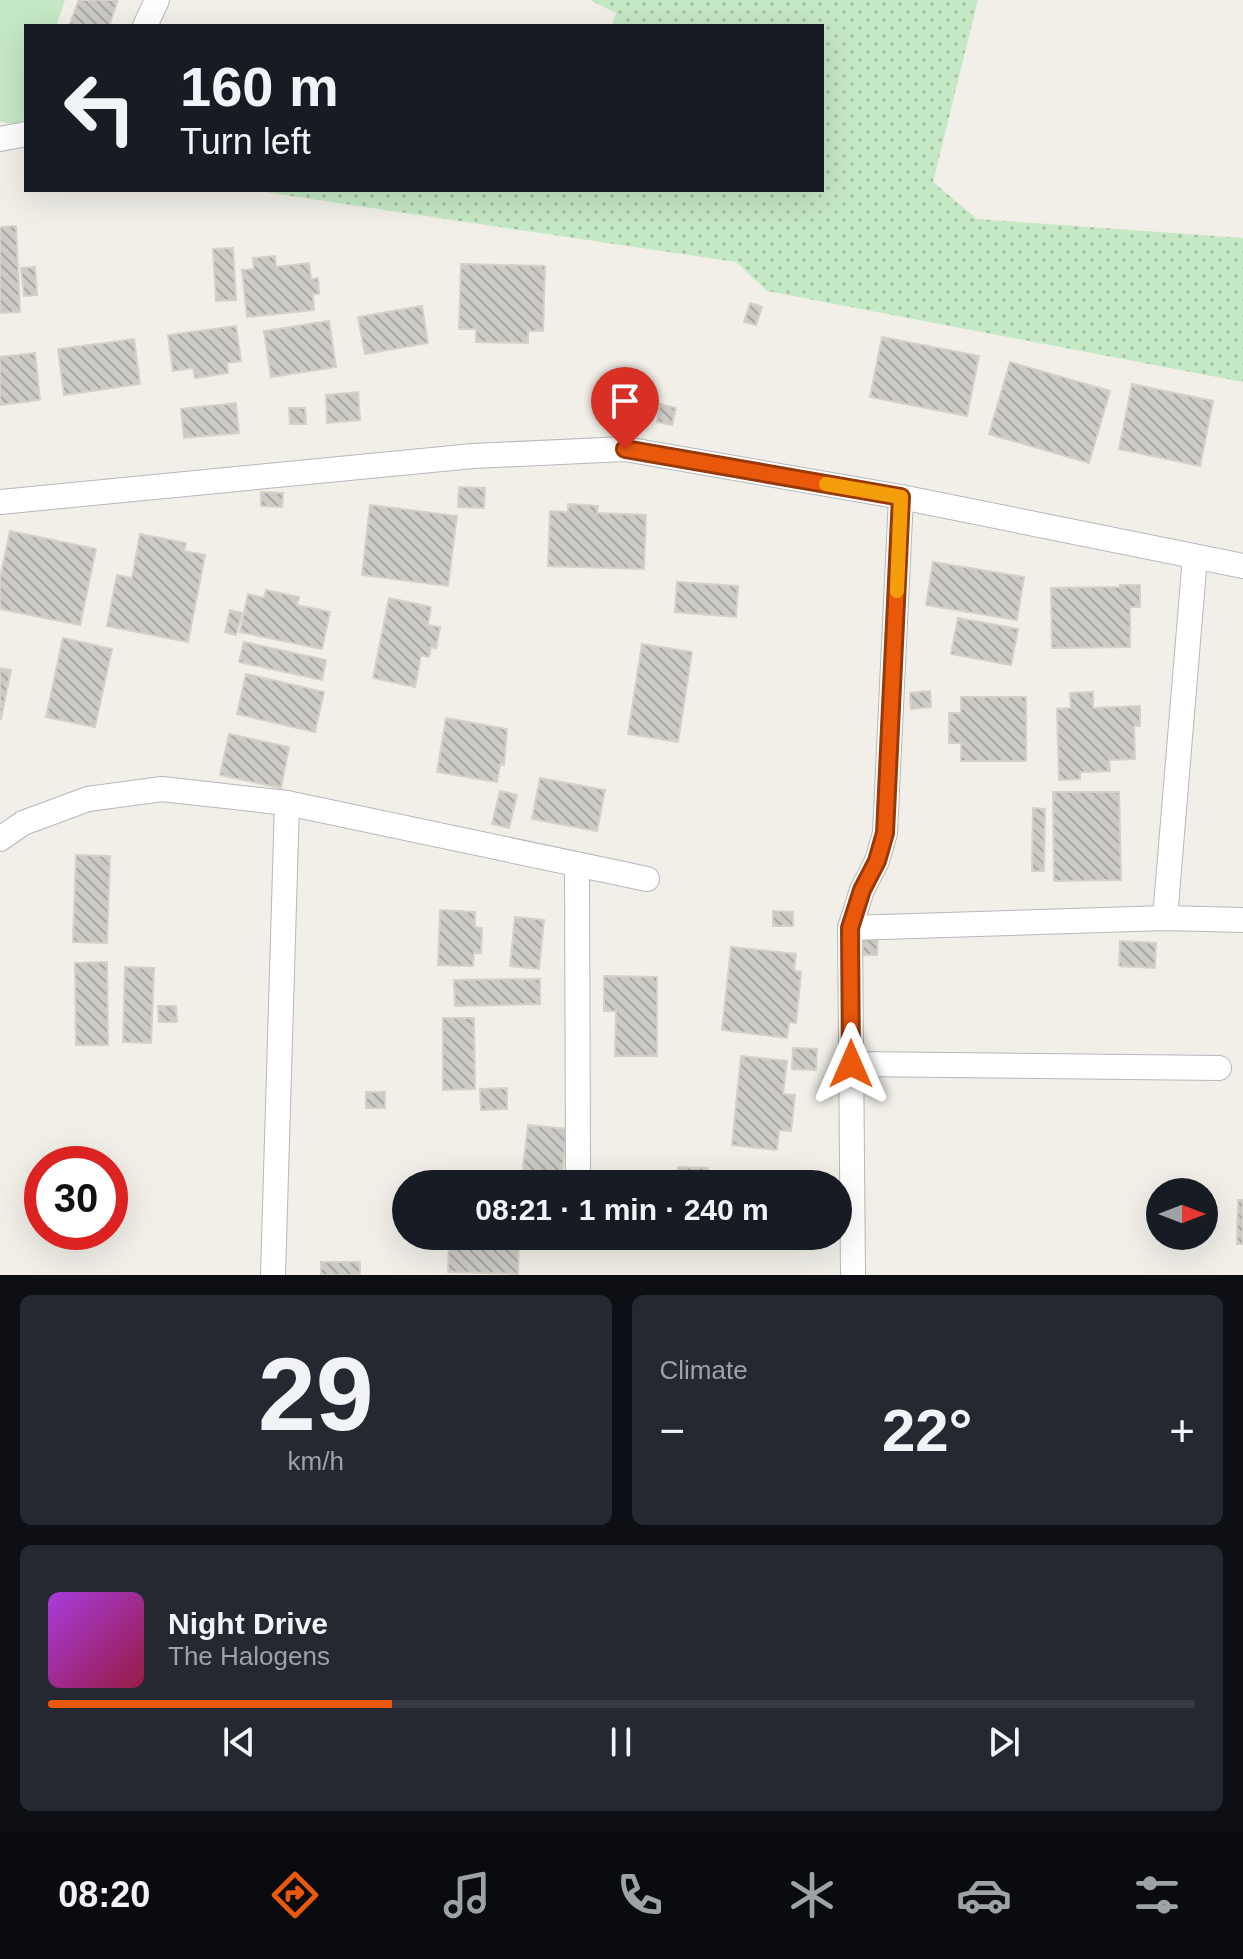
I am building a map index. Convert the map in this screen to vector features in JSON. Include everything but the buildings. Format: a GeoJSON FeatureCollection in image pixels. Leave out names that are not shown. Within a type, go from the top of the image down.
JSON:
{"type":"FeatureCollection","features":[{"type":"Feature","properties":{"kind":"street"},"geometry":{"type":"LineString","coordinates":[[146,24],[157,0]]}},
{"type":"Feature","properties":{"kind":"street"},"geometry":{"type":"LineString","coordinates":[[0,139],[24,134]]}},
{"type":"Feature","properties":{"kind":"street"},"geometry":{"type":"LineString","coordinates":[[0,502],[473,456],[625,449],[901,497],[1243,566]]}},
{"type":"Feature","properties":{"kind":"street"},"geometry":{"type":"LineString","coordinates":[[853,1275],[850,928],[885,833],[901,497]]}},
{"type":"Feature","properties":{"kind":"street"},"geometry":{"type":"LineString","coordinates":[[1165,918],[1195,557]]}},
{"type":"Feature","properties":{"kind":"street"},"geometry":{"type":"LineString","coordinates":[[0,839],[23,823],[88,799],[162,789],[287,803],[647,879]]}},
{"type":"Feature","properties":{"kind":"street"},"geometry":{"type":"LineString","coordinates":[[273,1275],[287,803]]}},
{"type":"Feature","properties":{"kind":"street"},"geometry":{"type":"LineString","coordinates":[[577,866],[578,1170]]}},
{"type":"Feature","properties":{"kind":"street"},"geometry":{"type":"LineString","coordinates":[[850,928],[1165,918],[1243,920]]}},
{"type":"Feature","properties":{"kind":"street"},"geometry":{"type":"LineString","coordinates":[[851,1064],[1219,1068]]}},
{"type":"Feature","properties":{"kind":"green space"},"geometry":{"type":"Polygon","coordinates":[[[0,0],[65,0],[57,24],[24,24],[24,118],[21,127],[0,121],[0,0]]]}},
{"type":"Feature","properties":{"kind":"green space"},"geometry":{"type":"Polygon","coordinates":[[[590,0],[978,0],[933,182],[977,219],[1243,238],[1243,382],[767,291],[736,262],[264,192],[824,192],[824,24],[613,24],[616,13],[590,0]]]}},
{"type":"Feature","properties":{"kind":"slow traffic"},"geometry":{"type":"LineString","coordinates":[[826,484],[901,497],[897,591]]}},
{"type":"Feature","properties":{"kind":"route"},"geometry":{"type":"LineString","coordinates":[[625,449],[901,497],[885,833],[850,928],[851,1064]]}}]}
